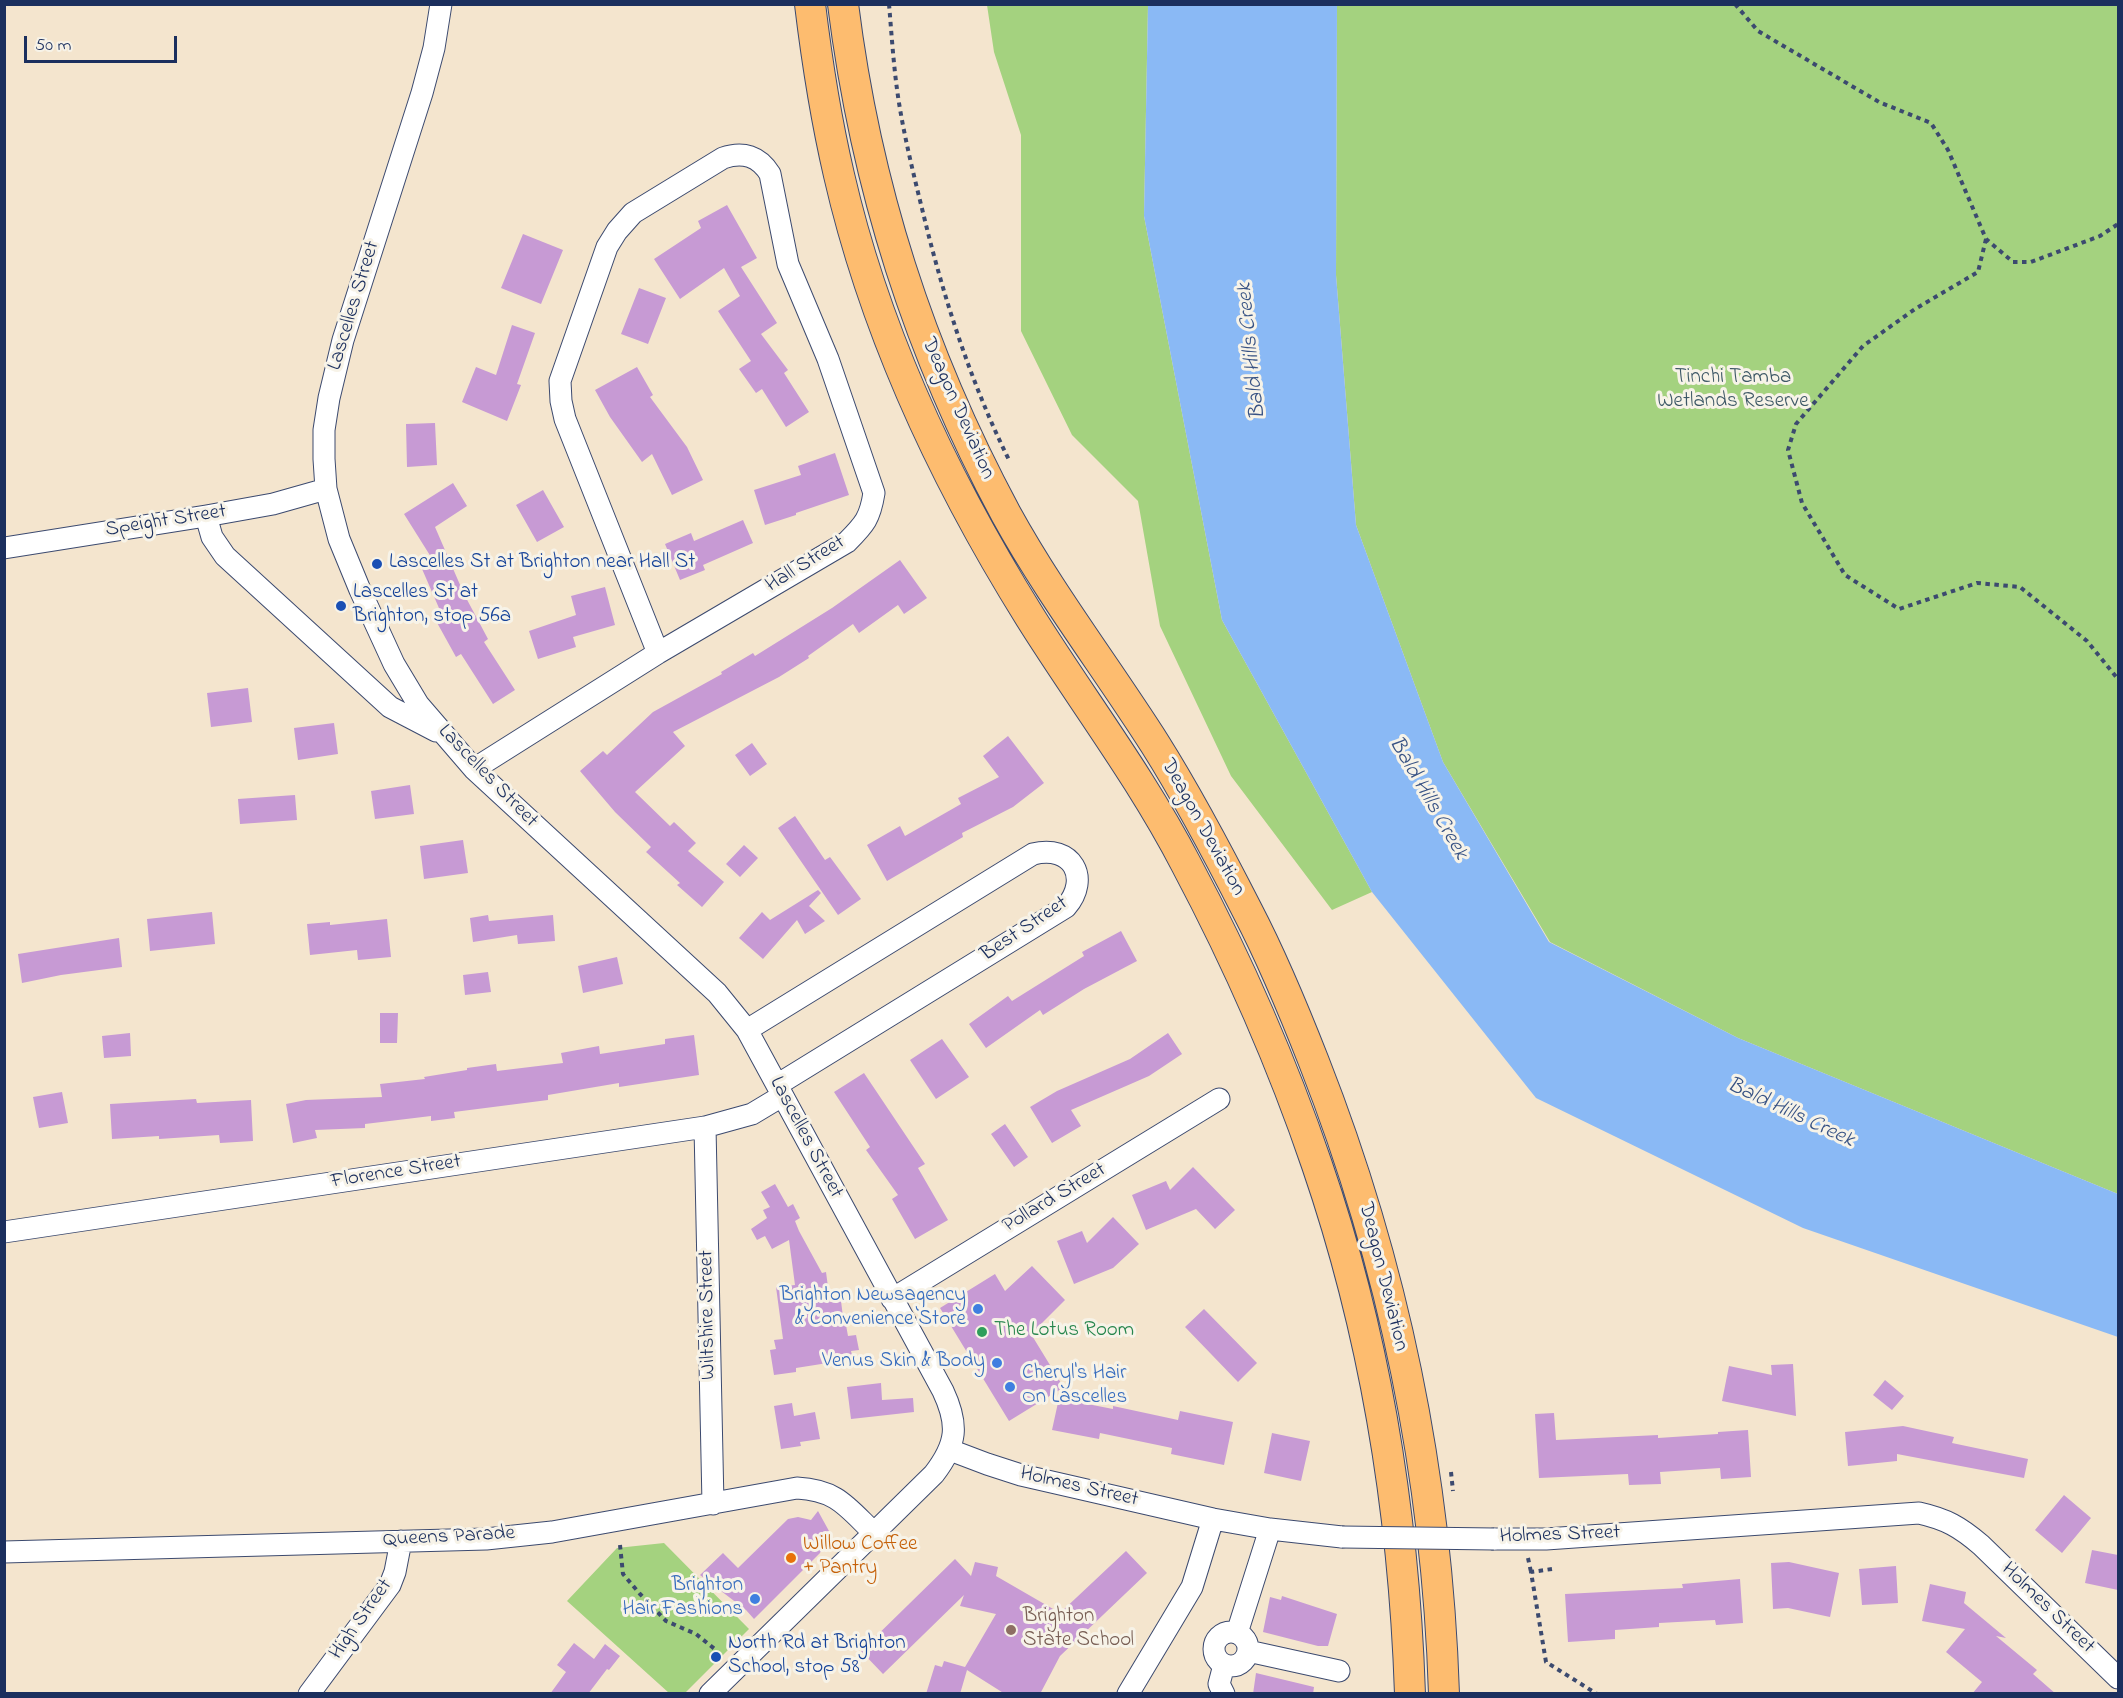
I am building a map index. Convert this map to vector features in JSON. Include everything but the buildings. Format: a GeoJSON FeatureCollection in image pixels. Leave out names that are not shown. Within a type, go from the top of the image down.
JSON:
{"type":"FeatureCollection","features":[{"type":"Feature","properties":{"kind":"highway","name":"Deagon Deviation"},"geometry":{"type":"LineString","coordinates":[[810,4],[824,107],[840,180],[860,253],[886,330],[915,402],[950,475],[1007,579],[1030,618],[1147,796],[1185,861],[1255,1008],[1289,1088],[1318,1168],[1344,1254],[1380,1411],[1402,1570],[1410,1694]]}},
{"type":"Feature","properties":{"kind":"highway","name":"Deagon Deviation"},"geometry":{"type":"LineString","coordinates":[[843,4],[864,134],[885,219],[906,288],[970,444],[1009,519],[1057,597],[1157,747],[1209,838],[1251,917],[1292,1003],[1330,1102],[1366,1212],[1393,1311],[1413,1407],[1436,1566],[1444,1694]]}},
{"type":"Feature","properties":{"kind":"street","name":"Lascelles Street"},"geometry":{"type":"LineString","coordinates":[[441,4],[434,48],[422,93],[343,340],[328,398],[324,430],[327,489],[339,538],[394,664],[418,704],[474,769],[717,993],[747,1030],[952,1409],[955,1425],[950,1450]]}},
{"type":"Feature","properties":{"kind":"street","name":"Hall Street"},"geometry":{"type":"LineString","coordinates":[[474,769],[658,653],[847,542],[871,513],[874,493],[828,359],[788,264],[770,174],[764,165],[746,154],[734,154],[723,158],[633,213],[617,231],[607,247],[560,381],[565,419],[658,653]]}},
{"type":"Feature","properties":{"kind":"street","name":"Speight Street"},"geometry":{"type":"LineString","coordinates":[[4,548],[273,504],[327,489]]}},
{"type":"Feature","properties":{"kind":"street"},"geometry":{"type":"LineString","coordinates":[[206,516],[218,549],[280,607],[390,707],[447,737]]}},
{"type":"Feature","properties":{"kind":"street","name":"Best Street"},"geometry":{"type":"LineString","coordinates":[[747,1030],[1034,854],[1046,851],[1059,852],[1069,860],[1075,871],[1078,885],[1075,897],[1066,907],[780,1091]]}},
{"type":"Feature","properties":{"kind":"street","name":"Florence Street"},"geometry":{"type":"LineString","coordinates":[[4,1232],[705,1127],[752,1113],[780,1091]]}},
{"type":"Feature","properties":{"kind":"street","name":"Pollard Street"},"geometry":{"type":"LineString","coordinates":[[892,1299],[1219,1099]]}},
{"type":"Feature","properties":{"kind":"street","name":"Wiltshire Street"},"geometry":{"type":"LineString","coordinates":[[705,1127],[713,1504]]}},
{"type":"Feature","properties":{"kind":"street"},"geometry":{"type":"LineString","coordinates":[[710,1694],[934,1474],[950,1450]]}},
{"type":"Feature","properties":{"kind":"street","name":"Holmes Street"},"geometry":{"type":"LineString","coordinates":[[950,1450],[1021,1475],[1213,1519],[1270,1529],[1342,1537],[1546,1539],[1918,1514],[1934,1516],[1960,1527],[1981,1545],[2118,1678]]}},
{"type":"Feature","properties":{"kind":"street","name":"Queens Parade"},"geometry":{"type":"LineString","coordinates":[[4,1552],[486,1539],[552,1532],[797,1488],[812,1489],[836,1497],[874,1533]]}},
{"type":"Feature","properties":{"kind":"street"},"geometry":{"type":"LineString","coordinates":[[1128,1694],[1192,1587],[1213,1519]]}},
{"type":"Feature","properties":{"kind":"street"},"geometry":{"type":"LineString","coordinates":[[1237,1633],[1270,1529]]}},
{"type":"Feature","properties":{"kind":"street","name":"High Street"},"geometry":{"type":"LineString","coordinates":[[309,1694],[390,1585],[401,1541]]}},
{"type":"Feature","properties":{"kind":"street"},"geometry":{"type":"LineString","coordinates":[[1227,1633],[1237,1633],[1246,1641],[1248,1652],[1238,1665],[1224,1665],[1215,1656],[1215,1641],[1227,1633]]}},
{"type":"Feature","properties":{"kind":"street"},"geometry":{"type":"LineString","coordinates":[[1248,1652],[1339,1671]]}},
{"type":"Feature","properties":{"kind":"street"},"geometry":{"type":"LineString","coordinates":[[1224,1665],[1219,1684],[1224,1694]]}},
{"type":"Feature","properties":{"kind":"path"},"geometry":{"type":"LineString","coordinates":[[1735,4],[1758,31],[1879,102],[1931,123],[1948,150],[1986,238],[2013,262],[2031,262],[2100,236],[2118,224]]}},
{"type":"Feature","properties":{"kind":"path"},"geometry":{"type":"LineString","coordinates":[[1986,238],[1978,272],[1915,309],[1863,346],[1796,424],[1788,450],[1802,503],[1845,575],[1899,609],[1977,583],[2020,587],[2087,641],[2118,679]]}},
{"type":"Feature","properties":{"kind":"path"},"geometry":{"type":"LineString","coordinates":[[620,1545],[623,1575],[640,1594],[666,1621],[696,1634],[716,1650]]}},
{"type":"Feature","properties":{"kind":"path"},"geometry":{"type":"LineString","coordinates":[[1527,1556],[1546,1662],[1597,1694]]}},
{"type":"Feature","properties":{"kind":"path"},"geometry":{"type":"LineString","coordinates":[[1531,1572],[1552,1569]]}},
{"type":"Feature","properties":{"kind":"green space"},"geometry":{"type":"Polygon","coordinates":[[[987,5],[1148,5],[1144,216],[1222,620],[1372,892],[1332,910],[1231,776],[1160,626],[1138,501],[1072,435],[1021,331],[1021,135],[994,52],[987,5]]]}},
{"type":"Feature","properties":{"kind":"green space","name":"Tinchi Tamba Wetlands Reserve"},"geometry":{"type":"Polygon","coordinates":[[[1337,5],[2118,5],[2118,1194],[1738,1038],[1550,942],[1443,762],[1356,525],[1336,275],[1337,5]]]}},
{"type":"Feature","properties":{"kind":"green space"},"geometry":{"type":"Polygon","coordinates":[[[664,1543],[749,1629],[685,1693],[669,1693],[567,1601],[617,1548],[664,1543]]]}},
{"type":"Feature","properties":{"kind":"water","name":"Bald Hills Creek"},"geometry":{"type":"Polygon","coordinates":[[[1148,5],[1337,5],[1336,275],[1356,525],[1443,762],[1549,942],[1738,1038],[2118,1194],[2118,1337],[1803,1228],[1536,1098],[1372,892],[1222,620],[1144,216],[1148,5]]]}},
{"type":"Feature","properties":{"kind":"place","name":"Lascelles St at Brighton near Hall St"},"geometry":{"type":"Point","coordinates":[377,564]}},
{"type":"Feature","properties":{"kind":"place","name":"Lascelles St at Brighton, stop 56a"},"geometry":{"type":"Point","coordinates":[341,606]}},
{"type":"Feature","properties":{"kind":"place","name":"Brighton Newsagency & Convenience Store"},"geometry":{"type":"Point","coordinates":[978,1309]}},
{"type":"Feature","properties":{"kind":"place","name":"The Lotus Room"},"geometry":{"type":"Point","coordinates":[982,1332]}},
{"type":"Feature","properties":{"kind":"place","name":"Venus Skin & Body"},"geometry":{"type":"Point","coordinates":[997,1363]}},
{"type":"Feature","properties":{"kind":"place","name":"Cheryl's Hair On Lascelles"},"geometry":{"type":"Point","coordinates":[1010,1387]}},
{"type":"Feature","properties":{"kind":"place","name":"Willow Coffee + Pantry"},"geometry":{"type":"Point","coordinates":[791,1558]}},
{"type":"Feature","properties":{"kind":"place","name":"Brighton Hair Fashions"},"geometry":{"type":"Point","coordinates":[755,1599]}},
{"type":"Feature","properties":{"kind":"place","name":"Brighton State School"},"geometry":{"type":"Point","coordinates":[1011,1630]}},
{"type":"Feature","properties":{"kind":"place","name":"North Rd at Brighton School, stop 58"},"geometry":{"type":"Point","coordinates":[716,1657]}}]}
